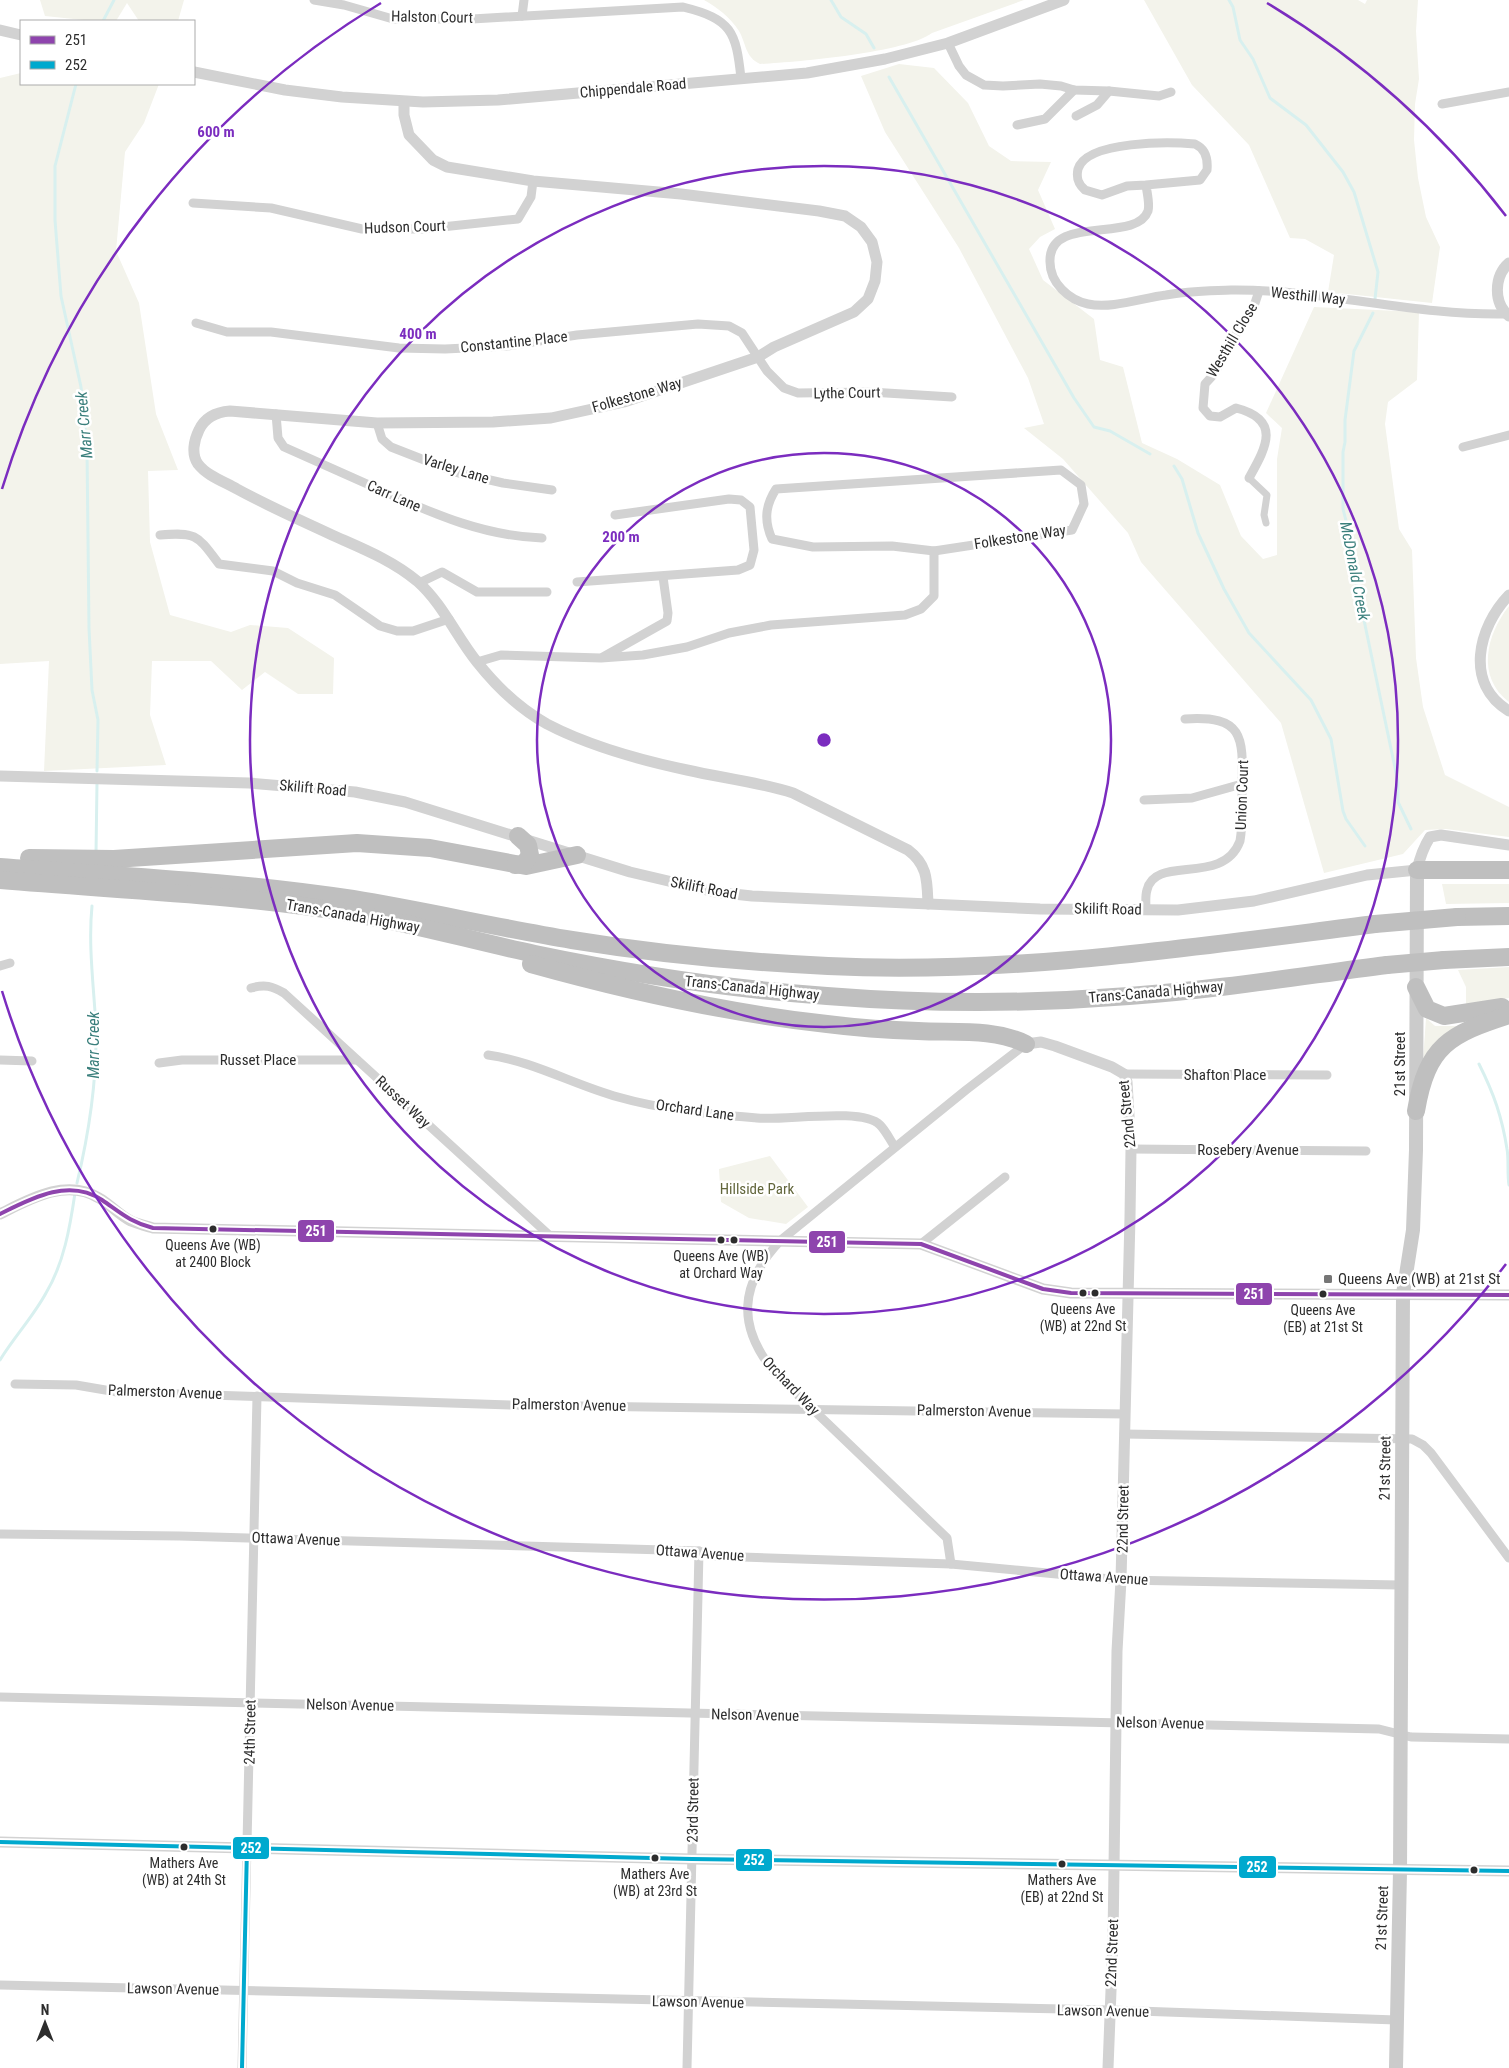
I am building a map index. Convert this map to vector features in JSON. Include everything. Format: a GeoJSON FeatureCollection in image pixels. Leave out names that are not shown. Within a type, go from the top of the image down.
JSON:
{"type":"FeatureCollection","features":[{"type":"Feature","properties":{"kind":"highway"},"geometry":{"type":"LineString","coordinates":[[515,865],[524,864],[530,855],[528,845],[518,836]]}},
{"type":"Feature","properties":{"kind":"highway"},"geometry":{"type":"LineString","coordinates":[[0,856],[114,859],[302,845],[383,843],[430,848],[515,865],[539,865],[577,855]]}},
{"type":"Feature","properties":{"kind":"highway","name":"Trans-Canada Highway"},"geometry":{"type":"LineString","coordinates":[[0,867],[299,892],[390,905],[544,935],[644,951],[737,961],[828,966],[902,968],[1051,962],[1126,955],[1375,924],[1457,917],[1509,916]]}},
{"type":"Feature","properties":{"kind":"highway"},"geometry":{"type":"LineString","coordinates":[[1417,870],[1509,870]]}},
{"type":"Feature","properties":{"kind":"highway","name":"Trans-Canada Highway"},"geometry":{"type":"LineString","coordinates":[[0,880],[279,904],[386,920],[530,953],[642,974],[753,990],[863,998],[975,1002],[1130,996],[1387,965],[1509,957]]}},
{"type":"Feature","properties":{"kind":"highway"},"geometry":{"type":"LineString","coordinates":[[386,920],[565,973],[712,1007],[789,1020],[867,1028],[992,1033],[1026,1044]]}},
{"type":"Feature","properties":{"kind":"highway"},"geometry":{"type":"LineString","coordinates":[[1416,987],[1427,1009],[1444,1016],[1509,1006]]}},
{"type":"Feature","properties":{"kind":"highway"},"geometry":{"type":"LineString","coordinates":[[1416,1110],[1426,1070],[1440,1048],[1466,1030],[1509,1015]]}},
{"type":"Feature","properties":{"kind":"main road","name":"21st Street"},"geometry":{"type":"LineString","coordinates":[[1396,2068],[1400,1871],[1403,1294],[1413,1230],[1416,1110],[1417,870]]}},
{"type":"Feature","properties":{"kind":"street","name":"Halston Court"},"geometry":{"type":"LineString","coordinates":[[314,0],[344,5],[393,19],[472,19],[683,7],[714,17],[727,27],[735,39],[741,78]]}},
{"type":"Feature","properties":{"kind":"street"},"geometry":{"type":"LineString","coordinates":[[522,16],[524,0]]}},
{"type":"Feature","properties":{"kind":"street","name":"Chippendale Road"},"geometry":{"type":"LineString","coordinates":[[195,72],[285,90],[404,102],[498,100],[807,73],[948,43],[1064,0]]}},
{"type":"Feature","properties":{"kind":"street"},"geometry":{"type":"LineString","coordinates":[[0,30],[20,35]]}},
{"type":"Feature","properties":{"kind":"street"},"geometry":{"type":"LineString","coordinates":[[948,43],[958,66],[966,75],[979,83],[1003,86],[1040,84],[1061,86],[1074,90],[1159,96],[1170,92]]}},
{"type":"Feature","properties":{"kind":"street"},"geometry":{"type":"LineString","coordinates":[[1017,124],[1045,119],[1074,90]]}},
{"type":"Feature","properties":{"kind":"street"},"geometry":{"type":"LineString","coordinates":[[1076,116],[1103,101],[1109,91]]}},
{"type":"Feature","properties":{"kind":"street"},"geometry":{"type":"LineString","coordinates":[[1442,104],[1509,92]]}},
{"type":"Feature","properties":{"kind":"street","name":"Folkestone Way"},"geometry":{"type":"LineString","coordinates":[[404,102],[404,115],[409,135],[432,160],[447,167],[533,181],[681,194],[819,210],[845,216],[861,227],[872,242],[877,262],[875,281],[868,298],[854,312],[774,347],[758,357],[624,402],[551,418],[494,422],[377,423],[276,414],[218,412],[202,425],[197,434],[194,453],[198,464],[210,475],[271,508],[377,555],[405,572],[419,583],[450,619],[477,662],[512,700],[528,713],[577,738],[686,770],[776,787],[793,793],[908,850],[918,857],[924,868],[928,904]]}},
{"type":"Feature","properties":{"kind":"street"},"geometry":{"type":"LineString","coordinates":[[1188,143],[1195,144],[1203,150],[1208,165],[1205,174],[1200,180],[1146,185],[1127,186],[1096,195],[1081,187],[1078,179],[1078,170],[1087,158],[1131,144],[1188,143]]}},
{"type":"Feature","properties":{"kind":"street","name":"Hudson Court"},"geometry":{"type":"LineString","coordinates":[[194,203],[271,208],[362,230],[423,229],[518,219],[531,197],[533,181]]}},
{"type":"Feature","properties":{"kind":"street","name":"Westhill Way"},"geometry":{"type":"LineString","coordinates":[[1146,185],[1148,209],[1139,222],[1067,236],[1060,240],[1051,251],[1050,264],[1053,277],[1067,294],[1086,304],[1110,304],[1196,292],[1259,291],[1459,313],[1508,315]]}},
{"type":"Feature","properties":{"kind":"street"},"geometry":{"type":"LineString","coordinates":[[1508,315],[1498,300],[1497,292],[1499,278],[1509,263]]}},
{"type":"Feature","properties":{"kind":"street","name":"Westhill Close"},"geometry":{"type":"LineString","coordinates":[[1248,478],[1266,445],[1268,435],[1263,425],[1245,411],[1236,408],[1220,417],[1210,416],[1204,408],[1202,400],[1205,384],[1215,373],[1229,344],[1253,309],[1259,291]]}},
{"type":"Feature","properties":{"kind":"street","name":"Constantine Place"},"geometry":{"type":"LineString","coordinates":[[196,323],[227,332],[270,332],[398,348],[445,349],[507,346],[577,335],[698,324],[729,326],[742,333],[758,357]]}},
{"type":"Feature","properties":{"kind":"street","name":"Lythe Court"},"geometry":{"type":"LineString","coordinates":[[758,357],[767,371],[784,388],[798,394],[870,392],[952,397]]}},
{"type":"Feature","properties":{"kind":"street","name":"Carr Lane"},"geometry":{"type":"LineString","coordinates":[[276,414],[278,438],[284,447],[444,518],[488,532],[514,537],[542,538]]}},
{"type":"Feature","properties":{"kind":"street","name":"Varley Lane"},"geometry":{"type":"LineString","coordinates":[[377,423],[382,439],[391,447],[455,472],[503,483],[552,490]]}},
{"type":"Feature","properties":{"kind":"street"},"geometry":{"type":"LineString","coordinates":[[1462,447],[1509,435]]}},
{"type":"Feature","properties":{"kind":"street","name":"Folkestone Way"},"geometry":{"type":"LineString","coordinates":[[1061,470],[1081,485],[1084,504],[1072,530],[934,551],[892,546],[814,547],[772,539],[766,526],[768,503],[776,489],[1061,470]]}},
{"type":"Feature","properties":{"kind":"street"},"geometry":{"type":"LineString","coordinates":[[1248,478],[1267,495],[1264,516],[1266,523]]}},
{"type":"Feature","properties":{"kind":"street"},"geometry":{"type":"LineString","coordinates":[[577,582],[738,570],[750,565],[754,550],[750,507],[741,500],[730,498],[615,515]]}},
{"type":"Feature","properties":{"kind":"street"},"geometry":{"type":"LineString","coordinates":[[160,535],[184,533],[200,539],[219,564],[272,571],[297,583],[335,595],[380,626],[397,631],[413,631],[450,619]]}},
{"type":"Feature","properties":{"kind":"street"},"geometry":{"type":"LineString","coordinates":[[477,662],[501,655],[601,658],[643,655],[686,647],[729,633],[771,625],[905,615],[920,609],[934,596],[934,551]]}},
{"type":"Feature","properties":{"kind":"street"},"geometry":{"type":"LineString","coordinates":[[419,583],[442,572],[477,592],[547,592]]}},
{"type":"Feature","properties":{"kind":"street"},"geometry":{"type":"LineString","coordinates":[[601,658],[667,621],[668,613],[663,577]]}},
{"type":"Feature","properties":{"kind":"street"},"geometry":{"type":"LineString","coordinates":[[1509,595],[1494,613],[1487,627],[1482,642],[1480,662],[1486,688],[1498,704],[1509,711]]}},
{"type":"Feature","properties":{"kind":"street","name":"Union Court"},"geometry":{"type":"LineString","coordinates":[[1146,910],[1146,890],[1158,876],[1168,872],[1221,864],[1235,853],[1241,835],[1243,749],[1235,732],[1226,724],[1214,719],[1185,719]]}},
{"type":"Feature","properties":{"kind":"street","name":"Skilift Road"},"geometry":{"type":"LineString","coordinates":[[0,776],[249,783],[355,792],[405,802],[630,872],[715,892],[752,896],[1040,909],[1146,910],[1234,905],[1278,897],[1366,875],[1417,870]]}},
{"type":"Feature","properties":{"kind":"street"},"geometry":{"type":"LineString","coordinates":[[1144,800],[1192,798],[1242,784]]}},
{"type":"Feature","properties":{"kind":"street"},"geometry":{"type":"LineString","coordinates":[[1417,870],[1420,855],[1430,838],[1441,835],[1509,846]]}},
{"type":"Feature","properties":{"kind":"street"},"geometry":{"type":"LineString","coordinates":[[0,966],[10,962]]}},
{"type":"Feature","properties":{"kind":"street","name":"Russet Way"},"geometry":{"type":"LineString","coordinates":[[251,988],[263,985],[284,993],[548,1234]]}},
{"type":"Feature","properties":{"kind":"street","name":"22nd Street"},"geometry":{"type":"LineString","coordinates":[[1026,1044],[1041,1042],[1112,1067],[1124,1074],[1127,1082],[1131,1149],[1121,1580],[1115,1722],[1114,1866],[1108,2068]]}},
{"type":"Feature","properties":{"kind":"street","name":"Orchard Way"},"geometry":{"type":"LineString","coordinates":[[951,1564],[947,1538],[811,1408],[760,1354],[748,1325],[747,1302],[753,1281],[767,1254],[781,1240],[1026,1044]]}},
{"type":"Feature","properties":{"kind":"street","name":"Orchard Lane"},"geometry":{"type":"LineString","coordinates":[[488,1055],[513,1058],[576,1084],[620,1098],[692,1112],[768,1120],[860,1116],[879,1124],[895,1147]]}},
{"type":"Feature","properties":{"kind":"street"},"geometry":{"type":"LineString","coordinates":[[0,1060],[32,1061]]}},
{"type":"Feature","properties":{"kind":"street","name":"Russet Place"},"geometry":{"type":"LineString","coordinates":[[159,1064],[182,1060],[358,1060]]}},
{"type":"Feature","properties":{"kind":"street","name":"Shafton Place"},"geometry":{"type":"LineString","coordinates":[[1124,1074],[1328,1075]]}},
{"type":"Feature","properties":{"kind":"street","name":"Rosebery Avenue"},"geometry":{"type":"LineString","coordinates":[[1131,1149],[1366,1150]]}},
{"type":"Feature","properties":{"kind":"street"},"geometry":{"type":"LineString","coordinates":[[921,1244],[1004,1178]]}},
{"type":"Feature","properties":{"kind":"street"},"geometry":{"type":"LineString","coordinates":[[0,1214],[46,1194],[71,1190],[99,1198],[131,1221],[153,1228],[548,1234],[921,1244],[1043,1288],[1071,1293],[1509,1295]]}},
{"type":"Feature","properties":{"kind":"street","name":"Palmerston Avenue"},"geometry":{"type":"LineString","coordinates":[[14,1384],[76,1385],[116,1392],[511,1405],[1125,1414]]}},
{"type":"Feature","properties":{"kind":"street","name":"24th Street"},"geometry":{"type":"LineString","coordinates":[[242,2068],[257,1396]]}},
{"type":"Feature","properties":{"kind":"street"},"geometry":{"type":"LineString","coordinates":[[1124,1434],[1412,1439],[1423,1445],[1431,1453],[1509,1558]]}},
{"type":"Feature","properties":{"kind":"street","name":"Ottawa Avenue"},"geometry":{"type":"LineString","coordinates":[[0,1534],[254,1538],[699,1551],[713,1556],[951,1564],[1121,1580],[1400,1585]]}},
{"type":"Feature","properties":{"kind":"street","name":"23rd Street"},"geometry":{"type":"LineString","coordinates":[[687,2068],[699,1551]]}},
{"type":"Feature","properties":{"kind":"street","name":"Nelson Avenue"},"geometry":{"type":"LineString","coordinates":[[0,1697],[1379,1729],[1412,1737],[1509,1739]]}},
{"type":"Feature","properties":{"kind":"street"},"geometry":{"type":"LineString","coordinates":[[0,1842],[247,1846],[692,1859],[1018,1863],[1400,1871],[1509,1871]]}},
{"type":"Feature","properties":{"kind":"street","name":"Lawson Avenue"},"geometry":{"type":"LineString","coordinates":[[0,1985],[244,1992],[1110,2010],[1396,2020]]}},
{"type":"Feature","properties":{"kind":"green space"},"geometry":{"type":"Polygon","coordinates":[[[40,0],[184,0],[178,20],[138,20],[127,3],[117,20],[83,20],[45,16],[40,0]]]}},
{"type":"Feature","properties":{"kind":"green space"},"geometry":{"type":"Polygon","coordinates":[[[704,0],[1024,0],[899,46],[849,55],[760,64],[751,58],[739,31],[732,21],[704,0]]]}},
{"type":"Feature","properties":{"kind":"green space"},"geometry":{"type":"Polygon","coordinates":[[[1144,0],[1358,0],[1365,4],[1367,0],[1418,0],[1416,31],[1419,79],[1415,104],[1414,140],[1418,178],[1426,217],[1440,247],[1432,303],[1328,292],[1334,255],[1305,239],[1290,238],[1249,145],[1192,85],[1144,0]]]}},
{"type":"Feature","properties":{"kind":"green space"},"geometry":{"type":"Polygon","coordinates":[[[899,64],[934,68],[968,103],[989,146],[1011,161],[1051,162],[1038,190],[1055,229],[1040,237],[1029,249],[1043,280],[1094,319],[1100,360],[1123,367],[1142,443],[1177,459],[1220,485],[1241,536],[1263,559],[1277,555],[1277,459],[1282,428],[1266,413],[1314,307],[1419,312],[1417,380],[1388,402],[1385,424],[1399,529],[1412,550],[1416,658],[1423,707],[1445,775],[1509,807],[1509,837],[1446,829],[1425,830],[1403,854],[1324,873],[1281,723],[1141,562],[1128,533],[1063,459],[1024,428],[1044,424],[1028,378],[959,248],[885,132],[861,76],[899,64]]]}},
{"type":"Feature","properties":{"kind":"green space"},"geometry":{"type":"Polygon","coordinates":[[[20,73],[20,85],[159,85],[144,123],[125,152],[116,251],[139,303],[156,414],[178,470],[148,471],[150,542],[170,615],[231,632],[250,625],[288,628],[334,658],[333,694],[298,694],[265,672],[242,690],[211,661],[152,661],[150,715],[166,765],[44,771],[49,661],[0,664],[0,78],[20,73]]]}},
{"type":"Feature","properties":{"kind":"green space"},"geometry":{"type":"Polygon","coordinates":[[[1509,606],[1509,702],[1492,681],[1488,668],[1488,656],[1495,630],[1509,606]]]}},
{"type":"Feature","properties":{"kind":"green space"},"geometry":{"type":"Polygon","coordinates":[[[1442,884],[1509,884],[1509,903],[1446,904],[1442,884]]]}},
{"type":"Feature","properties":{"kind":"green space"},"geometry":{"type":"Polygon","coordinates":[[[1509,967],[1509,998],[1466,1005],[1466,987],[1458,970],[1509,967]]]}},
{"type":"Feature","properties":{"kind":"green space"},"geometry":{"type":"Polygon","coordinates":[[[1426,1018],[1435,1026],[1458,1026],[1423,1061],[1426,1018]]]}},
{"type":"Feature","properties":{"kind":"green space","name":"Hillside Park"},"geometry":{"type":"Polygon","coordinates":[[[770,1156],[808,1207],[786,1224],[749,1218],[721,1202],[719,1169],[770,1156]]]}},
{"type":"Feature","properties":{"kind":"waterway","name":"Marr Creek"},"geometry":{"type":"LineString","coordinates":[[104,20],[114,0]]}},
{"type":"Feature","properties":{"kind":"waterway"},"geometry":{"type":"LineString","coordinates":[[831,0],[841,17],[866,34],[874,48]]}},
{"type":"Feature","properties":{"kind":"waterway","name":"McDonald Creek"},"geometry":{"type":"LineString","coordinates":[[1229,0],[1233,7],[1240,40],[1253,59],[1270,98],[1306,125],[1343,172],[1354,192],[1378,272],[1375,299]]}},
{"type":"Feature","properties":{"kind":"waterway"},"geometry":{"type":"LineString","coordinates":[[889,77],[1074,398],[1094,427],[1110,431],[1150,454]]}},
{"type":"Feature","properties":{"kind":"waterway","name":"Marr Creek"},"geometry":{"type":"LineString","coordinates":[[76,85],[55,166],[55,220],[61,296],[81,387],[87,449],[89,628],[92,690],[98,720],[97,771]]}},
{"type":"Feature","properties":{"kind":"waterway","name":"McDonald Creek"},"geometry":{"type":"LineString","coordinates":[[1373,313],[1354,351],[1345,420],[1343,509],[1353,548],[1356,582],[1398,782],[1398,802],[1411,829]]}},
{"type":"Feature","properties":{"kind":"waterway"},"geometry":{"type":"LineString","coordinates":[[1174,466],[1182,479],[1198,533],[1224,589],[1249,633],[1311,700],[1331,739],[1343,811],[1346,819],[1365,846]]}},
{"type":"Feature","properties":{"kind":"waterway","name":"Marr Creek"},"geometry":{"type":"LineString","coordinates":[[96,853],[97,783]]}},
{"type":"Feature","properties":{"kind":"waterway","name":"Marr Creek"},"geometry":{"type":"LineString","coordinates":[[77,1183],[89,1126],[94,1087],[96,1028],[92,967],[92,906]]}},
{"type":"Feature","properties":{"kind":"waterway","name":"McDonald Creek"},"geometry":{"type":"LineString","coordinates":[[1479,1064],[1489,1085],[1503,1126],[1508,1153],[1509,1185]]}},
{"type":"Feature","properties":{"kind":"waterway","name":"Marr Creek"},"geometry":{"type":"LineString","coordinates":[[0,1360],[41,1302],[57,1270],[71,1219],[75,1193]]}},
{"type":"Feature","properties":{"kind":"transit line","name":"251"},"geometry":{"type":"LineString","coordinates":[[0,1214],[25,1202],[51,1193],[77,1191],[102,1200],[132,1220],[153,1228],[921,1244],[1043,1289],[1071,1293],[1509,1295]]}},
{"type":"Feature","properties":{"kind":"transit line","name":"252"},"geometry":{"type":"LineString","coordinates":[[0,1842],[692,1859],[1509,1871]]}},
{"type":"Feature","properties":{"kind":"transit line","name":"252"},"geometry":{"type":"LineString","coordinates":[[242,2068],[247,1847]]}},
{"type":"Feature","properties":{"kind":"place","name":"Queens Ave (WB) at 2400 Block"},"geometry":{"type":"Point","coordinates":[213,1229]}},
{"type":"Feature","properties":{"kind":"place","name":"Queens Ave (WB) at Orchard Way"},"geometry":{"type":"Point","coordinates":[721,1240]}},
{"type":"Feature","properties":{"kind":"place","name":"Queens Ave (WB) at 21st St"},"geometry":{"type":"Point","coordinates":[1328,1279]}},
{"type":"Feature","properties":{"kind":"place","name":"Queens Ave (WB) at 22nd St"},"geometry":{"type":"Point","coordinates":[1083,1293]}},
{"type":"Feature","properties":{"kind":"place","name":"Queens Ave (EB) at 21st St"},"geometry":{"type":"Point","coordinates":[1323,1294]}},
{"type":"Feature","properties":{"kind":"place","name":"Mathers Ave (WB) at 24th St"},"geometry":{"type":"Point","coordinates":[184,1847]}},
{"type":"Feature","properties":{"kind":"place","name":"Mathers Ave (WB) at 23rd St"},"geometry":{"type":"Point","coordinates":[655,1858]}},
{"type":"Feature","properties":{"kind":"place","name":"Mathers Ave (EB) at 22nd St"},"geometry":{"type":"Point","coordinates":[1062,1864]}}]}
